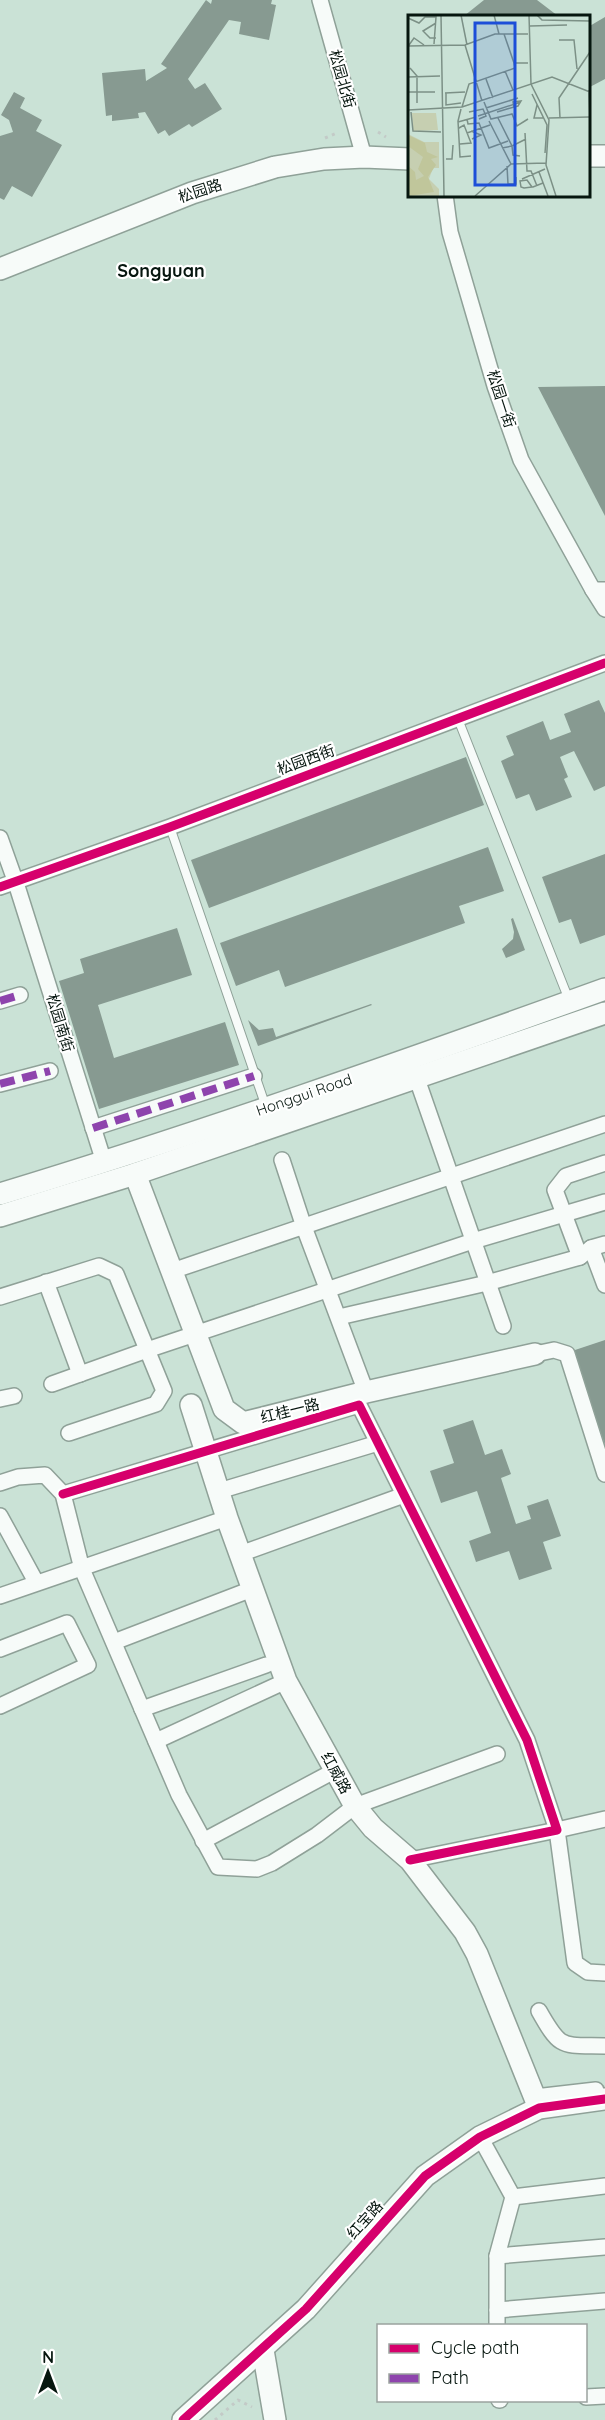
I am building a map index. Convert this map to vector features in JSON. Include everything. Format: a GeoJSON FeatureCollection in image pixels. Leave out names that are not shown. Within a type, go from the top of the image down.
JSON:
{"type":"FeatureCollection","features":[{"type":"Feature","properties":{"kind":"street","name":"松园北街"},"geometry":{"type":"LineString","coordinates":[[320,0],[364,157]]}},
{"type":"Feature","properties":{"kind":"street","name":"松园路"},"geometry":{"type":"LineString","coordinates":[[0,269],[124,218],[213,186],[275,167],[303,161],[364,157],[408,159]]}},
{"type":"Feature","properties":{"kind":"street","name":"松园一街"},"geometry":{"type":"LineString","coordinates":[[445,196],[450,232],[495,386],[521,460],[599,590]]}},
{"type":"Feature","properties":{"kind":"street"},"geometry":{"type":"LineString","coordinates":[[599,590],[605,609]]}},
{"type":"Feature","properties":{"kind":"street","name":"松园西街"},"geometry":{"type":"LineString","coordinates":[[16,883],[605,663]]}},
{"type":"Feature","properties":{"kind":"street","name":"松园南街"},"geometry":{"type":"LineString","coordinates":[[0,838],[104,1162]]}},
{"type":"Feature","properties":{"kind":"street"},"geometry":{"type":"LineString","coordinates":[[0,887],[16,883]]}},
{"type":"Feature","properties":{"kind":"street","name":"Honggui Road"},"geometry":{"type":"LineString","coordinates":[[0,1194],[267,1108],[605,989]]}},
{"type":"Feature","properties":{"kind":"street"},"geometry":{"type":"LineString","coordinates":[[0,1001],[20,995]]}},
{"type":"Feature","properties":{"kind":"street","name":"Honggui Road"},"geometry":{"type":"LineString","coordinates":[[0,1216],[135,1174],[605,1013]]}},
{"type":"Feature","properties":{"kind":"street"},"geometry":{"type":"LineString","coordinates":[[0,1084],[50,1071]]}},
{"type":"Feature","properties":{"kind":"street"},"geometry":{"type":"LineString","coordinates":[[93,1128],[254,1076]]}},
{"type":"Feature","properties":{"kind":"street"},"geometry":{"type":"LineString","coordinates":[[417,1079],[503,1326]]}},
{"type":"Feature","properties":{"kind":"street"},"geometry":{"type":"LineString","coordinates":[[172,1271],[605,1124]]}},
{"type":"Feature","properties":{"kind":"street"},"geometry":{"type":"LineString","coordinates":[[282,1160],[304,1227],[366,1392]]}},
{"type":"Feature","properties":{"kind":"street"},"geometry":{"type":"LineString","coordinates":[[605,1163],[566,1176],[555,1190],[566,1215],[592,1250],[605,1285]]}},
{"type":"Feature","properties":{"kind":"street","name":"红桂一路"},"geometry":{"type":"LineString","coordinates":[[135,1174],[224,1409],[243,1423],[366,1392],[535,1354]]}},
{"type":"Feature","properties":{"kind":"street"},"geometry":{"type":"LineString","coordinates":[[52,1384],[474,1241],[605,1202]]}},
{"type":"Feature","properties":{"kind":"street"},"geometry":{"type":"LineString","coordinates":[[339,1317],[487,1283],[592,1250]]}},
{"type":"Feature","properties":{"kind":"street"},"geometry":{"type":"LineString","coordinates":[[0,1297],[99,1266],[116,1274],[164,1391],[156,1404],[69,1433]]}},
{"type":"Feature","properties":{"kind":"street"},"geometry":{"type":"LineString","coordinates":[[46,1282],[80,1374]]}},
{"type":"Feature","properties":{"kind":"street"},"geometry":{"type":"LineString","coordinates":[[535,1354],[554,1350],[567,1354],[605,1474]]}},
{"type":"Feature","properties":{"kind":"street","name":"红威路"},"geometry":{"type":"LineString","coordinates":[[191,1405],[226,1518],[286,1681],[355,1806],[373,1828],[410,1860],[465,1932],[477,1954],[537,2102]]}},
{"type":"Feature","properties":{"kind":"street"},"geometry":{"type":"LineString","coordinates":[[63,1494],[360,1405],[527,1740],[556,1830],[575,1963],[588,1972],[605,1972]]}},
{"type":"Feature","properties":{"kind":"street"},"geometry":{"type":"LineString","coordinates":[[219,1491],[378,1443]]}},
{"type":"Feature","properties":{"kind":"street"},"geometry":{"type":"LineString","coordinates":[[0,1483],[18,1477],[45,1475],[63,1494],[82,1569],[191,1821],[218,1867],[257,1869],[272,1863],[308,1841],[355,1806],[497,1754]]}},
{"type":"Feature","properties":{"kind":"street"},"geometry":{"type":"LineString","coordinates":[[240,1554],[404,1495]]}},
{"type":"Feature","properties":{"kind":"street"},"geometry":{"type":"LineString","coordinates":[[0,1516],[36,1582]]}},
{"type":"Feature","properties":{"kind":"street"},"geometry":{"type":"LineString","coordinates":[[0,1596],[226,1518]]}},
{"type":"Feature","properties":{"kind":"street"},"geometry":{"type":"LineString","coordinates":[[114,1642],[252,1589]]}},
{"type":"Feature","properties":{"kind":"street"},"geometry":{"type":"LineString","coordinates":[[0,1649],[67,1623],[88,1665],[0,1706]]}},
{"type":"Feature","properties":{"kind":"street"},"geometry":{"type":"LineString","coordinates":[[142,1709],[266,1665]]}},
{"type":"Feature","properties":{"kind":"street"},"geometry":{"type":"LineString","coordinates":[[156,1741],[286,1681]]}},
{"type":"Feature","properties":{"kind":"street"},"geometry":{"type":"LineString","coordinates":[[203,1841],[334,1771]]}},
{"type":"Feature","properties":{"kind":"street"},"geometry":{"type":"LineString","coordinates":[[410,1860],[605,1819]]}},
{"type":"Feature","properties":{"kind":"street"},"geometry":{"type":"LineString","coordinates":[[539,2011],[555,2038],[568,2045],[605,2046]]}},
{"type":"Feature","properties":{"kind":"street"},"geometry":{"type":"LineString","coordinates":[[537,2102],[605,2089]]}},
{"type":"Feature","properties":{"kind":"street","name":"红宝路"},"geometry":{"type":"LineString","coordinates":[[183,2420],[306,2309],[425,2176],[480,2137],[537,2102],[605,2099]]}},
{"type":"Feature","properties":{"kind":"street"},"geometry":{"type":"LineString","coordinates":[[480,2137],[513,2197],[497,2256],[497,2324]]}},
{"type":"Feature","properties":{"kind":"street"},"geometry":{"type":"LineString","coordinates":[[513,2197],[605,2186]]}},
{"type":"Feature","properties":{"kind":"street"},"geometry":{"type":"LineString","coordinates":[[497,2256],[605,2247]]}},
{"type":"Feature","properties":{"kind":"street"},"geometry":{"type":"LineString","coordinates":[[497,2310],[605,2301]]}},
{"type":"Feature","properties":{"kind":"street"},"geometry":{"type":"LineString","coordinates":[[262,2350],[275,2420]]}},
{"type":"Feature","properties":{"kind":"street"},"geometry":{"type":"LineString","coordinates":[[587,2397],[605,2396]]}},
{"type":"Feature","properties":{"kind":"lane"},"geometry":{"type":"LineString","coordinates":[[458,719],[570,1002]]}},
{"type":"Feature","properties":{"kind":"lane"},"geometry":{"type":"LineString","coordinates":[[170,826],[254,1076],[267,1108]]}},
{"type":"Feature","properties":{"kind":"path"},"geometry":{"type":"LineString","coordinates":[[215,2420],[238,2400],[251,2405]]}},
{"type":"Feature","properties":{"kind":"building"},"geometry":{"type":"Polygon","coordinates":[[[206,0],[211,4],[212,0],[272,0],[271,4],[276,5],[269,40],[239,34],[241,22],[229,20],[188,79],[195,89],[205,83],[222,109],[192,127],[189,124],[169,136],[165,130],[158,134],[145,112],[138,113],[139,118],[112,121],[112,115],[106,116],[102,73],[145,69],[146,81],[167,68],[161,64],[206,0]]]}},
{"type":"Feature","properties":{"kind":"building"},"geometry":{"type":"Polygon","coordinates":[[[484,0],[537,0],[557,15],[465,15],[484,0]]]}},
{"type":"Feature","properties":{"kind":"building"},"geometry":{"type":"Polygon","coordinates":[[[605,17],[605,79],[590,87],[590,26],[605,17]]]}},
{"type":"Feature","properties":{"kind":"building"},"geometry":{"type":"Polygon","coordinates":[[[14,92],[25,98],[20,108],[42,120],[36,131],[62,145],[32,197],[12,186],[4,200],[0,198],[0,136],[13,132],[9,120],[1,115],[14,92]]]}},
{"type":"Feature","properties":{"kind":"building"},"geometry":{"type":"Polygon","coordinates":[[[605,386],[605,516],[538,387],[605,386]]]}},
{"type":"Feature","properties":{"kind":"building"},"geometry":{"type":"Polygon","coordinates":[[[599,700],[605,713],[605,786],[594,791],[574,751],[560,757],[568,777],[564,779],[572,797],[536,811],[529,794],[516,799],[501,761],[514,755],[506,736],[543,721],[550,740],[571,732],[564,714],[599,700]]]}},
{"type":"Feature","properties":{"kind":"building"},"geometry":{"type":"Polygon","coordinates":[[[466,757],[484,805],[209,908],[191,860],[466,757]]]}},
{"type":"Feature","properties":{"kind":"building"},"geometry":{"type":"Polygon","coordinates":[[[488,847],[504,891],[459,906],[465,923],[285,987],[279,970],[236,986],[220,943],[488,847]]]}},
{"type":"Feature","properties":{"kind":"building"},"geometry":{"type":"Polygon","coordinates":[[[605,854],[605,935],[580,944],[571,919],[559,923],[542,877],[605,854]]]}},
{"type":"Feature","properties":{"kind":"building"},"geometry":{"type":"Polygon","coordinates":[[[513,918],[525,950],[506,958],[502,949],[513,939],[511,919],[513,918]]]}},
{"type":"Feature","properties":{"kind":"building"},"geometry":{"type":"Polygon","coordinates":[[[177,928],[192,975],[98,1005],[114,1058],[225,1022],[239,1065],[99,1109],[59,981],[84,973],[80,959],[177,928]]]}},
{"type":"Feature","properties":{"kind":"building"},"geometry":{"type":"Polygon","coordinates":[[[371,1004],[258,1046],[248,1020],[259,1030],[273,1028],[276,1037],[371,1004]]]}},
{"type":"Feature","properties":{"kind":"building"},"geometry":{"type":"Polygon","coordinates":[[[605,1340],[605,1445],[572,1351],[605,1340]]]}},
{"type":"Feature","properties":{"kind":"building"},"geometry":{"type":"Polygon","coordinates":[[[473,1420],[485,1455],[502,1449],[511,1474],[501,1478],[516,1524],[531,1519],[527,1506],[548,1499],[561,1536],[543,1542],[552,1569],[519,1580],[509,1551],[476,1562],[469,1541],[491,1533],[477,1491],[441,1503],[430,1471],[454,1463],[443,1430],[473,1420]]]}},
{"type":"Feature","properties":{"kind":"marked path"},"geometry":{"type":"LineString","coordinates":[[0,1001],[20,995]]}},
{"type":"Feature","properties":{"kind":"marked path"},"geometry":{"type":"LineString","coordinates":[[0,1084],[50,1071]]}},
{"type":"Feature","properties":{"kind":"marked path"},"geometry":{"type":"LineString","coordinates":[[93,1128],[254,1076]]}},
{"type":"Feature","properties":{"kind":"cycle path"},"geometry":{"type":"LineString","coordinates":[[0,887],[170,827],[605,663]]}},
{"type":"Feature","properties":{"kind":"cycle path"},"geometry":{"type":"LineString","coordinates":[[63,1494],[359,1405],[527,1740],[557,1830],[410,1860]]}},
{"type":"Feature","properties":{"kind":"cycle path"},"geometry":{"type":"LineString","coordinates":[[183,2420],[306,2309],[425,2176],[480,2137],[539,2108],[605,2099]]}},
{"type":"Feature","properties":{"kind":"district","name":"Songyuan"},"geometry":{"type":"Point","coordinates":[161,271]}}]}
